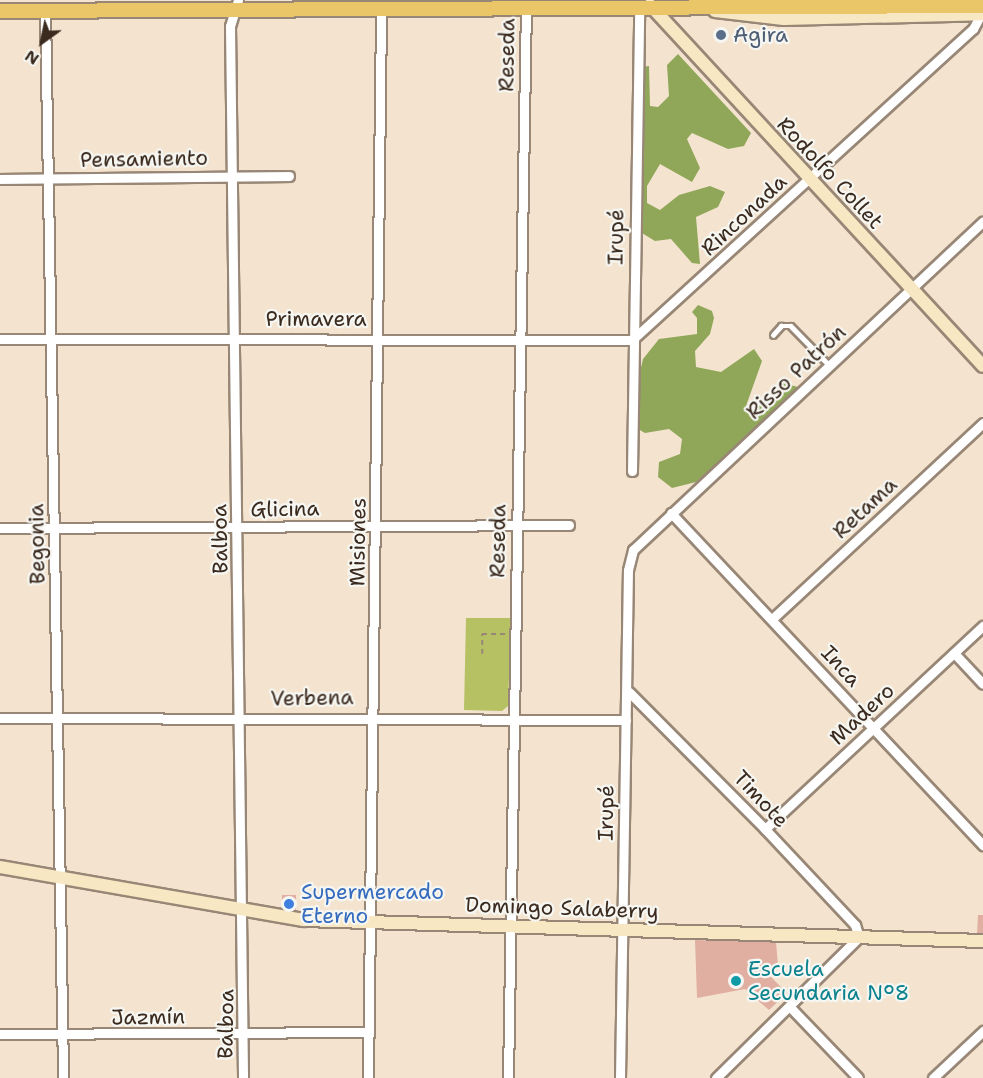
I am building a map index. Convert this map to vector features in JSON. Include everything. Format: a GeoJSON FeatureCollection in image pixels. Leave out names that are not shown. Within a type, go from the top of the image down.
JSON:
{"type":"FeatureCollection","features":[{"type":"Feature","properties":{"kind":"main road"},"geometry":{"type":"LineString","coordinates":[[689,6],[737,0]]}},
{"type":"Feature","properties":{"kind":"main road"},"geometry":{"type":"LineString","coordinates":[[0,11],[45,10],[60,5],[237,4],[381,7],[422,3],[526,5],[608,2],[644,5],[982,11]]}},
{"type":"Feature","properties":{"kind":"street","name":"Balboa"},"geometry":{"type":"LineString","coordinates":[[237,4],[230,26],[245,912],[243,1078]]}},
{"type":"Feature","properties":{"kind":"street","name":"Reseda"},"geometry":{"type":"LineString","coordinates":[[508,1078],[526,5]]}},
{"type":"Feature","properties":{"kind":"street","name":"Rodolfo Collet"},"geometry":{"type":"LineString","coordinates":[[644,5],[810,179],[983,366]]}},
{"type":"Feature","properties":{"kind":"street","name":"Irupé"},"geometry":{"type":"LineString","coordinates":[[632,471],[632,340],[644,5]]}},
{"type":"Feature","properties":{"kind":"street","name":"Misiones"},"geometry":{"type":"LineString","coordinates":[[368,1078],[368,923],[374,715],[379,337],[381,7]]}},
{"type":"Feature","properties":{"kind":"street","name":"Begonia"},"geometry":{"type":"LineString","coordinates":[[45,10],[63,1078]]}},
{"type":"Feature","properties":{"kind":"street","name":"Rinconada"},"geometry":{"type":"LineString","coordinates":[[632,340],[974,29],[982,11]]}},
{"type":"Feature","properties":{"kind":"street","name":"Pensamiento"},"geometry":{"type":"LineString","coordinates":[[0,179],[289,176]]}},
{"type":"Feature","properties":{"kind":"street","name":"Risso Patrón"},"geometry":{"type":"LineString","coordinates":[[633,550],[983,221]]}},
{"type":"Feature","properties":{"kind":"street","name":"Primavera"},"geometry":{"type":"LineString","coordinates":[[0,339],[379,337],[632,340]]}},
{"type":"Feature","properties":{"kind":"street","name":"Retama"},"geometry":{"type":"LineString","coordinates":[[772,619],[983,423]]}},
{"type":"Feature","properties":{"kind":"street","name":"Inca"},"geometry":{"type":"LineString","coordinates":[[671,513],[983,845]]}},
{"type":"Feature","properties":{"kind":"street","name":"Glicina"},"geometry":{"type":"LineString","coordinates":[[0,528],[569,525]]}},
{"type":"Feature","properties":{"kind":"street","name":"Irupé"},"geometry":{"type":"LineString","coordinates":[[620,1078],[626,720],[629,692],[628,570],[633,550]]}},
{"type":"Feature","properties":{"kind":"street","name":"Madero"},"geometry":{"type":"LineString","coordinates":[[765,829],[983,626]]}},
{"type":"Feature","properties":{"kind":"street"},"geometry":{"type":"LineString","coordinates":[[954,653],[983,684]]}},
{"type":"Feature","properties":{"kind":"street","name":"Timote"},"geometry":{"type":"LineString","coordinates":[[629,692],[765,829],[855,925],[859,937]]}},
{"type":"Feature","properties":{"kind":"street","name":"Verbena"},"geometry":{"type":"LineString","coordinates":[[0,718],[374,715],[626,720]]}},
{"type":"Feature","properties":{"kind":"street","name":"Domingo Salaberry"},"geometry":{"type":"LineString","coordinates":[[0,867],[245,912],[368,923],[623,928],[983,941]]}},
{"type":"Feature","properties":{"kind":"street"},"geometry":{"type":"LineString","coordinates":[[716,1078],[859,937]]}},
{"type":"Feature","properties":{"kind":"street"},"geometry":{"type":"LineString","coordinates":[[790,1007],[858,1078]]}},
{"type":"Feature","properties":{"kind":"street"},"geometry":{"type":"LineString","coordinates":[[933,1078],[983,1031]]}},
{"type":"Feature","properties":{"kind":"street","name":"Jazmín"},"geometry":{"type":"LineString","coordinates":[[0,1035],[368,1032]]}},
{"type":"Feature","properties":{"kind":"lane"},"geometry":{"type":"LineString","coordinates":[[773,335],[782,326],[791,326],[830,366]]}},
{"type":"Feature","properties":{"kind":"path"},"geometry":{"type":"LineString","coordinates":[[482,654],[482,634],[514,634]]}},
{"type":"Feature","properties":{"kind":"green space"},"geometry":{"type":"Polygon","coordinates":[[[678,54],[751,133],[744,146],[728,149],[692,133],[687,139],[700,168],[692,182],[660,164],[647,186],[647,203],[660,210],[679,195],[710,186],[725,192],[718,207],[696,217],[700,264],[692,263],[671,239],[655,241],[632,227],[631,219],[642,67],[649,66],[650,106],[658,107],[669,96],[667,65],[678,54]]]}},
{"type":"Feature","properties":{"kind":"green space"},"geometry":{"type":"Polygon","coordinates":[[[698,305],[712,311],[714,318],[710,334],[695,351],[696,367],[721,372],[754,349],[762,361],[746,406],[752,411],[783,383],[798,387],[798,395],[696,482],[672,488],[658,477],[659,462],[680,454],[682,439],[669,429],[645,433],[638,429],[639,376],[643,359],[659,339],[697,334],[697,318],[692,312],[698,305]]]}},
{"type":"Feature","properties":{"kind":"green space"},"geometry":{"type":"Polygon","coordinates":[[[466,618],[511,618],[508,706],[502,711],[464,710],[466,618]]]}},
{"type":"Feature","properties":{"kind":"building","name":"Supermercado Eterno"},"geometry":{"type":"Polygon","coordinates":[[[282,895],[296,895],[296,913],[282,913],[282,895]]]}},
{"type":"Feature","properties":{"kind":"building"},"geometry":{"type":"Polygon","coordinates":[[[978,915],[983,915],[983,934],[977,933],[978,915]]]}},
{"type":"Feature","properties":{"kind":"building","name":"Escuela Secundaria N°8"},"geometry":{"type":"Polygon","coordinates":[[[695,940],[776,942],[778,965],[768,974],[787,993],[769,1010],[745,989],[697,998],[695,940]]]}},
{"type":"Feature","properties":{"kind":"place","name":"Agira"},"geometry":{"type":"Point","coordinates":[721,35]}},
{"type":"Feature","properties":{"kind":"place","name":"Supermercado Eterno"},"geometry":{"type":"Point","coordinates":[289,904]}},
{"type":"Feature","properties":{"kind":"place","name":"Escuela Secundaria N°8"},"geometry":{"type":"Point","coordinates":[736,981]}}]}
